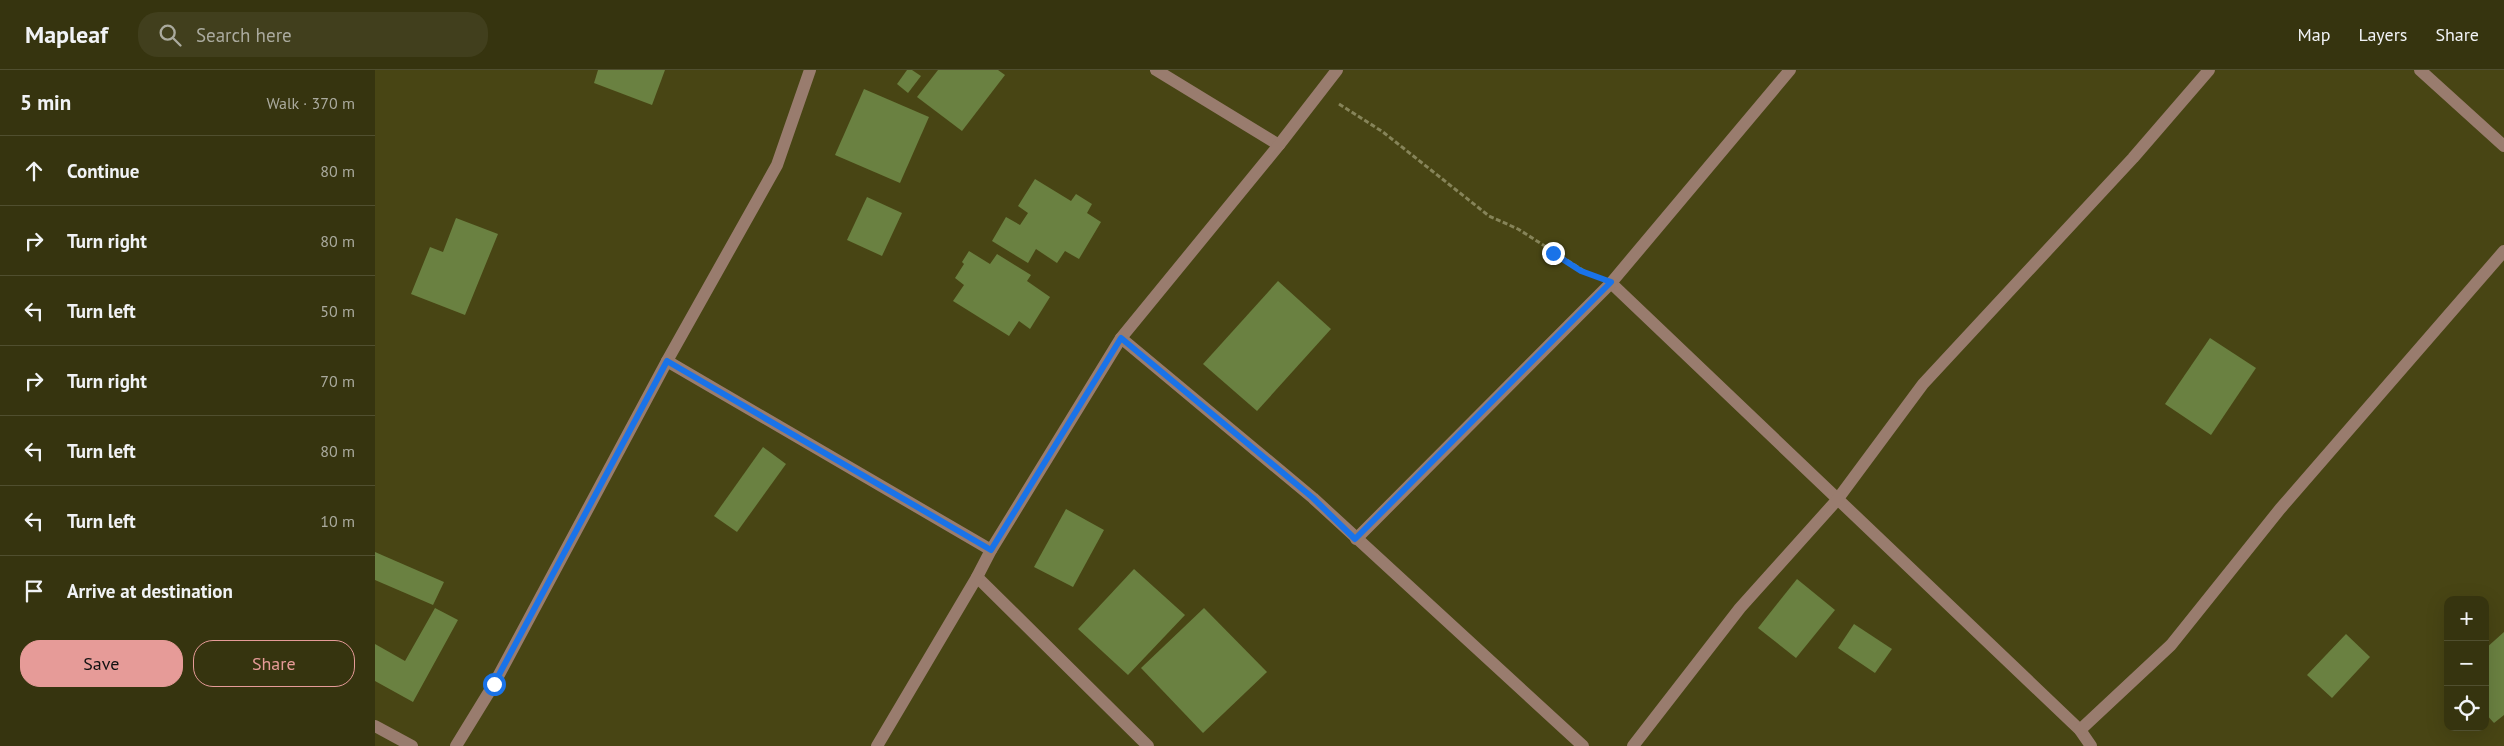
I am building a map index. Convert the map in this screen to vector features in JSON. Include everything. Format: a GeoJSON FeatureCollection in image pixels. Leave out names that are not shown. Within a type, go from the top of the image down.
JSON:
{"type":"FeatureCollection","features":[{"type":"Feature","properties":{"kind":"street"},"geometry":{"type":"LineString","coordinates":[[455,746],[494,684],[667,361],[777,165],[810,70]]}},
{"type":"Feature","properties":{"kind":"street"},"geometry":{"type":"LineString","coordinates":[[1156,70],[1279,146]]}},
{"type":"Feature","properties":{"kind":"street"},"geometry":{"type":"LineString","coordinates":[[877,746],[991,550],[1121,338],[1279,146],[1337,70]]}},
{"type":"Feature","properties":{"kind":"street"},"geometry":{"type":"LineString","coordinates":[[1355,539],[1611,282],[1790,70]]}},
{"type":"Feature","properties":{"kind":"street"},"geometry":{"type":"LineString","coordinates":[[1633,746],[1740,608],[1837,500],[1923,384],[2133,158],[2209,70]]}},
{"type":"Feature","properties":{"kind":"street"},"geometry":{"type":"LineString","coordinates":[[2420,70],[2504,146]]}},
{"type":"Feature","properties":{"kind":"street"},"geometry":{"type":"LineString","coordinates":[[2080,730],[2171,645],[2280,509],[2405,368],[2504,251]]}},
{"type":"Feature","properties":{"kind":"street"},"geometry":{"type":"LineString","coordinates":[[1611,282],[1837,500],[2080,730],[2091,746]]}},
{"type":"Feature","properties":{"kind":"street"},"geometry":{"type":"LineString","coordinates":[[1121,338],[1313,498],[1355,539],[1583,746]]}},
{"type":"Feature","properties":{"kind":"street"},"geometry":{"type":"LineString","coordinates":[[667,361],[991,550]]}},
{"type":"Feature","properties":{"kind":"street"},"geometry":{"type":"LineString","coordinates":[[977,577],[1148,746]]}},
{"type":"Feature","properties":{"kind":"street"},"geometry":{"type":"LineString","coordinates":[[375,726],[412,746]]}},
{"type":"Feature","properties":{"kind":"path"},"geometry":{"type":"LineString","coordinates":[[1320,92],[1383,132],[1489,216],[1518,229],[1581,271],[1611,282]]}},
{"type":"Feature","properties":{"kind":"building"},"geometry":{"type":"Polygon","coordinates":[[[598,70],[665,70],[652,105],[594,83],[598,70]]]}},
{"type":"Feature","properties":{"kind":"building"},"geometry":{"type":"Polygon","coordinates":[[[907,70],[912,70],[921,76],[908,93],[897,84],[907,70]]]}},
{"type":"Feature","properties":{"kind":"building"},"geometry":{"type":"Polygon","coordinates":[[[938,70],[998,70],[1005,75],[962,131],[917,97],[938,70]]]}},
{"type":"Feature","properties":{"kind":"building"},"geometry":{"type":"Polygon","coordinates":[[[864,89],[929,117],[900,183],[835,155],[864,89]]]}},
{"type":"Feature","properties":{"kind":"building"},"geometry":{"type":"Polygon","coordinates":[[[1035,179],[1071,201],[1076,194],[1092,204],[1087,213],[1101,222],[1079,259],[1065,251],[1057,263],[1036,249],[1028,263],[992,241],[1006,217],[1020,225],[1028,213],[1018,206],[1035,179]]]}},
{"type":"Feature","properties":{"kind":"building"},"geometry":{"type":"Polygon","coordinates":[[[867,197],[902,213],[882,256],[847,240],[867,197]]]}},
{"type":"Feature","properties":{"kind":"building"},"geometry":{"type":"Polygon","coordinates":[[[456,218],[498,234],[465,315],[411,294],[430,247],[443,252],[456,218]]]}},
{"type":"Feature","properties":{"kind":"building"},"geometry":{"type":"Polygon","coordinates":[[[969,251],[990,264],[997,254],[1031,275],[1027,281],[1050,297],[1030,329],[1019,321],[1009,336],[953,301],[964,285],[955,278],[964,264],[962,262],[969,251]]]}},
{"type":"Feature","properties":{"kind":"building"},"geometry":{"type":"Polygon","coordinates":[[[1278,281],[1331,329],[1257,411],[1203,364],[1278,281]]]}},
{"type":"Feature","properties":{"kind":"building"},"geometry":{"type":"Polygon","coordinates":[[[2210,338],[2256,368],[2211,435],[2165,404],[2210,338]]]}},
{"type":"Feature","properties":{"kind":"building"},"geometry":{"type":"Polygon","coordinates":[[[763,447],[786,464],[737,532],[714,516],[763,447]]]}},
{"type":"Feature","properties":{"kind":"building"},"geometry":{"type":"Polygon","coordinates":[[[1066,509],[1104,530],[1073,587],[1034,567],[1066,509]]]}},
{"type":"Feature","properties":{"kind":"building"},"geometry":{"type":"Polygon","coordinates":[[[375,552],[444,582],[433,605],[375,580],[375,552]]]}},
{"type":"Feature","properties":{"kind":"building"},"geometry":{"type":"Polygon","coordinates":[[[1134,569],[1185,615],[1128,675],[1078,629],[1134,569]]]}},
{"type":"Feature","properties":{"kind":"building"},"geometry":{"type":"Polygon","coordinates":[[[1797,579],[1835,610],[1796,658],[1758,628],[1797,579]]]}},
{"type":"Feature","properties":{"kind":"building"},"geometry":{"type":"Polygon","coordinates":[[[435,608],[458,620],[413,702],[375,681],[375,644],[405,661],[435,608]]]}},
{"type":"Feature","properties":{"kind":"building"},"geometry":{"type":"Polygon","coordinates":[[[1204,608],[1267,672],[1203,733],[1141,668],[1204,608]]]}},
{"type":"Feature","properties":{"kind":"building"},"geometry":{"type":"Polygon","coordinates":[[[1854,624],[1892,649],[1875,673],[1838,648],[1854,624]]]}},
{"type":"Feature","properties":{"kind":"building"},"geometry":{"type":"Polygon","coordinates":[[[2504,632],[2504,715],[2494,723],[2489,717],[2489,645],[2504,632]]]}},
{"type":"Feature","properties":{"kind":"building"},"geometry":{"type":"Polygon","coordinates":[[[2346,634],[2370,657],[2332,698],[2307,675],[2346,634]]]}},
{"type":"Feature","properties":{"kind":"route"},"geometry":{"type":"LineString","coordinates":[[494,684],[667,361],[991,550],[1121,338],[1313,498],[1355,539],[1611,282],[1581,271],[1553,253]]}}]}
